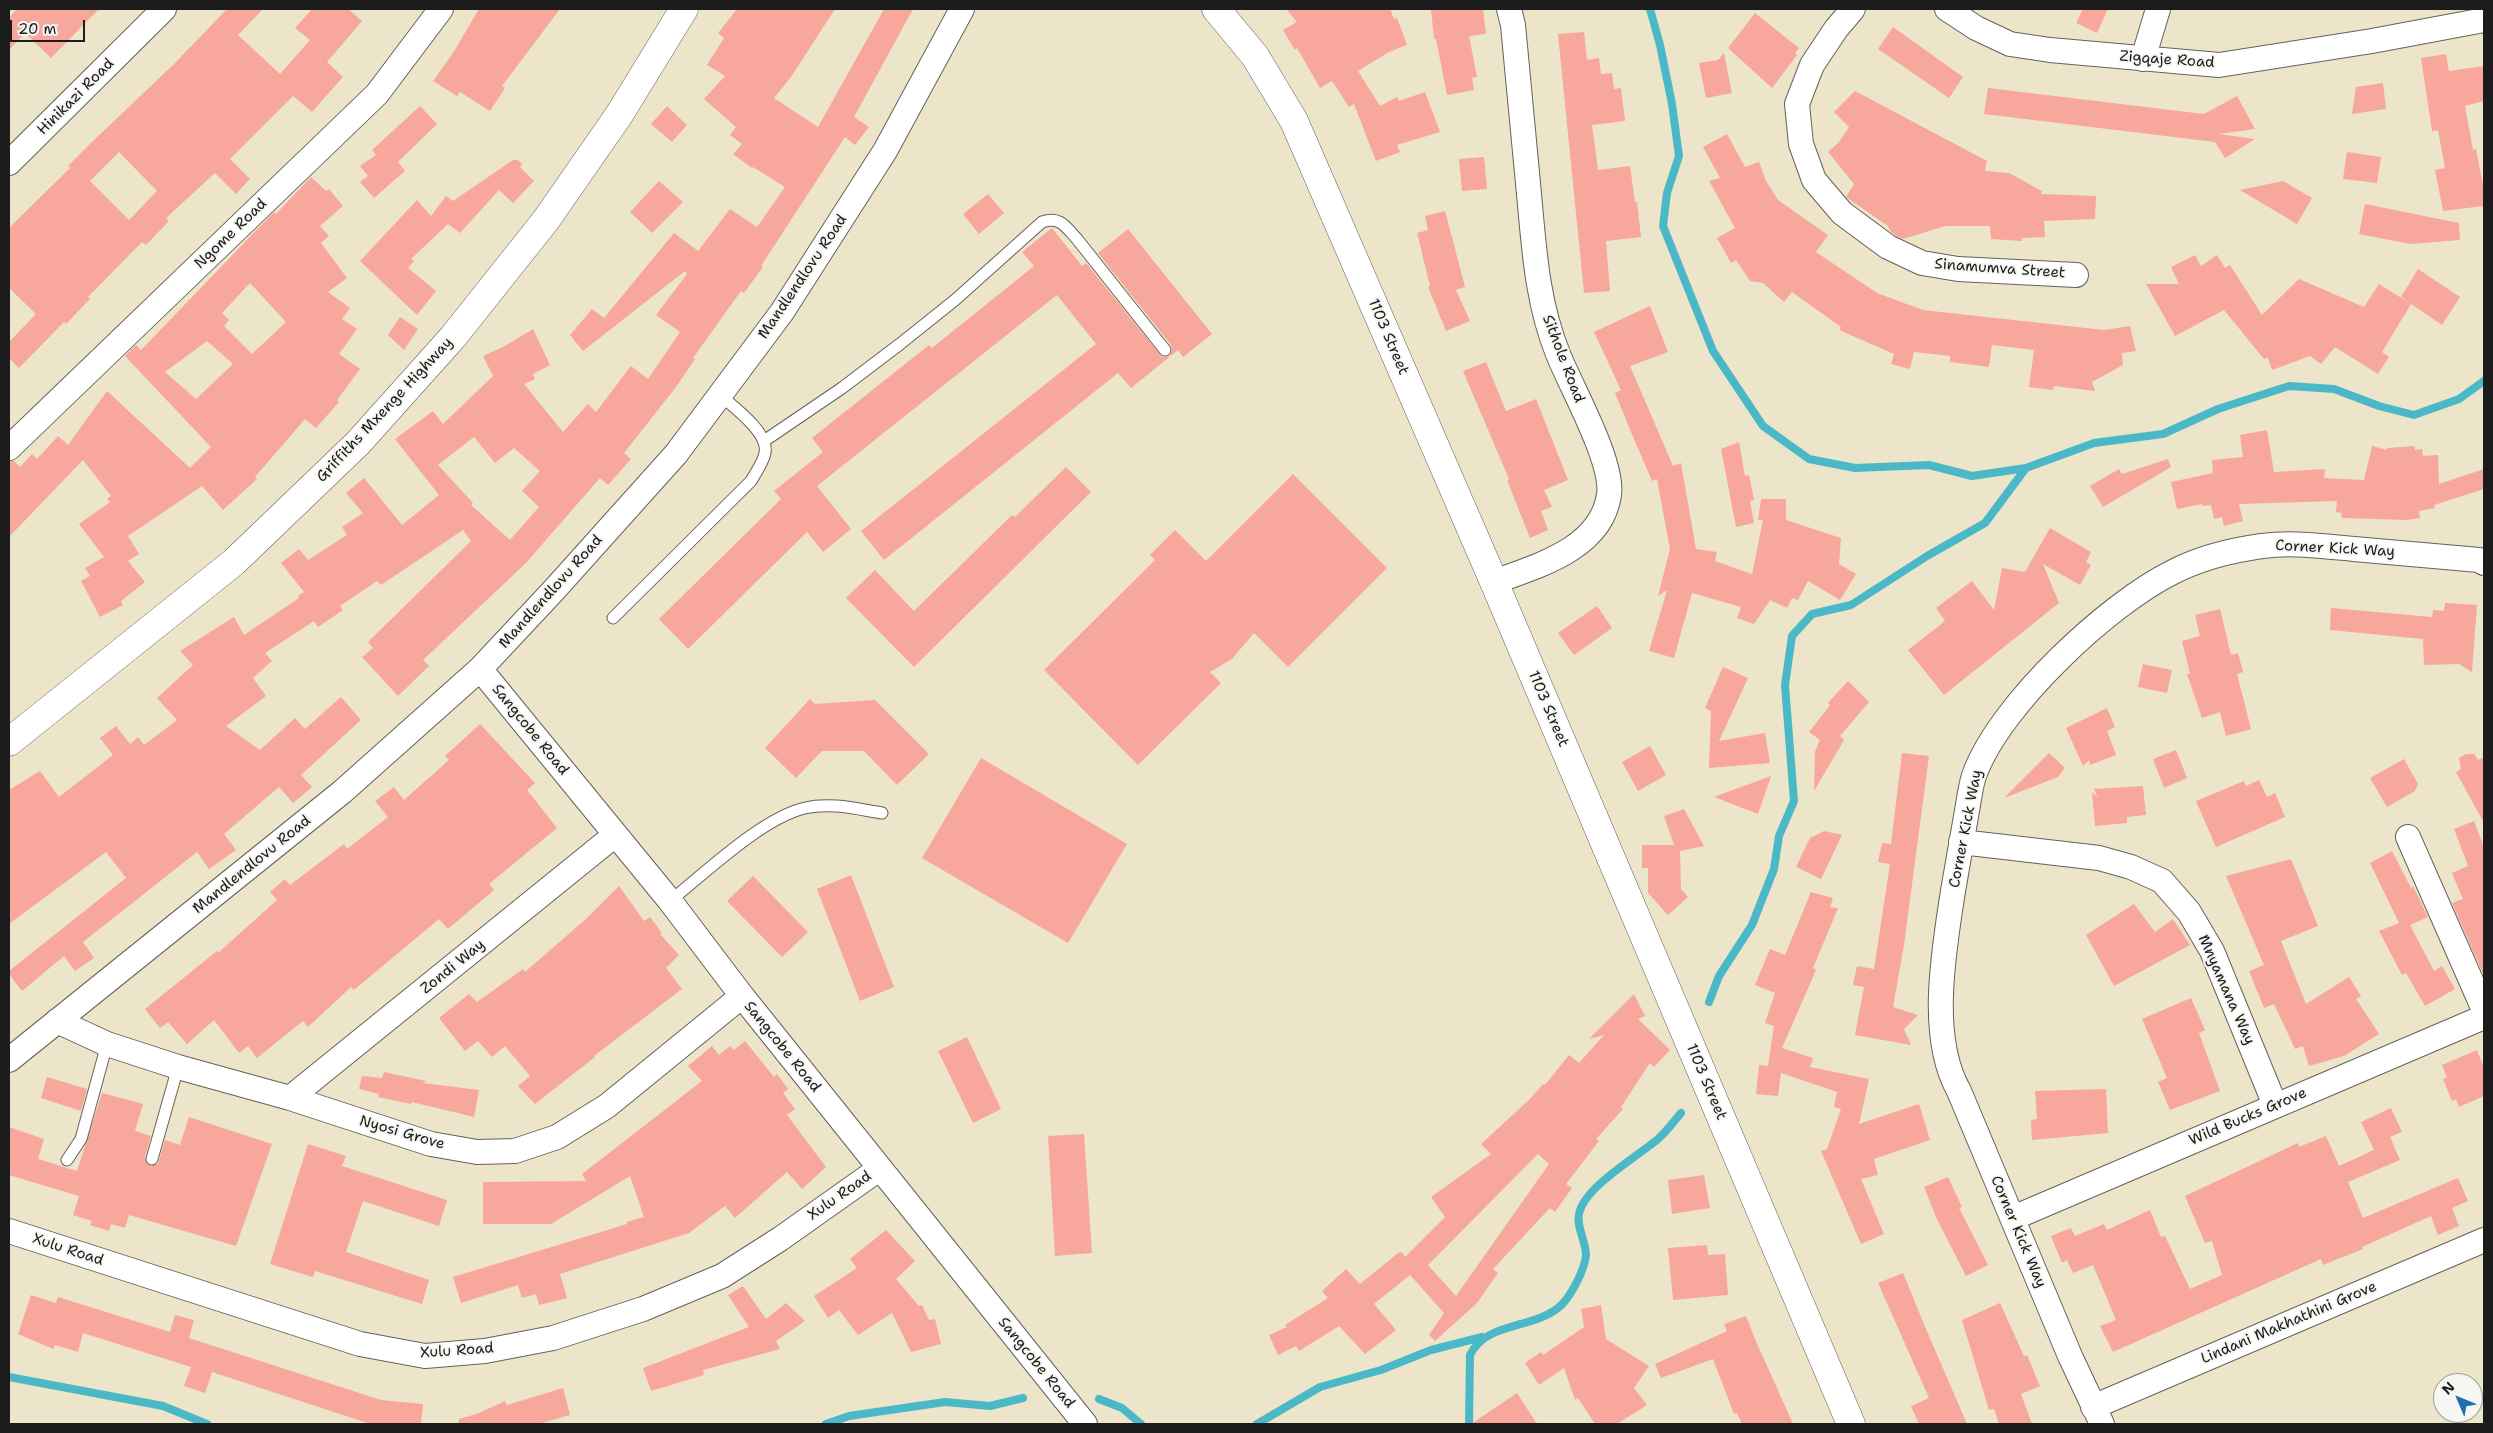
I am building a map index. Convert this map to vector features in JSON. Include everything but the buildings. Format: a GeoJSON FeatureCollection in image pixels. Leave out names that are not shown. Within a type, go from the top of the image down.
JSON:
{"type":"FeatureCollection","features":[{"type":"Feature","properties":{"kind":"street","name":"Hinikazi Road"},"geometry":{"type":"LineString","coordinates":[[9,163],[164,9]]}},
{"type":"Feature","properties":{"kind":"street","name":"Ngome Road"},"geometry":{"type":"LineString","coordinates":[[9,448],[377,94],[441,9]]}},
{"type":"Feature","properties":{"kind":"street","name":"Griffiths Mxenge Highway"},"geometry":{"type":"LineString","coordinates":[[9,742],[234,562],[358,443],[454,337],[546,220],[619,115],[684,9]]}},
{"type":"Feature","properties":{"kind":"street","name":"Mandlendlovu Road"},"geometry":{"type":"LineString","coordinates":[[9,1060],[342,792],[438,709],[480,669],[676,454],[782,312],[885,151],[962,9]]}},
{"type":"Feature","properties":{"kind":"street","name":"1103 Street"},"geometry":{"type":"LineString","coordinates":[[1216,9],[1255,56],[1294,121],[1494,582],[1851,1424]]}},
{"type":"Feature","properties":{"kind":"street","name":"Sithole Road"},"geometry":{"type":"LineString","coordinates":[[1494,582],[1545,562],[1577,545],[1600,521],[1609,494],[1604,459],[1558,353],[1544,313],[1536,269],[1513,24],[1509,9]]}},
{"type":"Feature","properties":{"kind":"street","name":"Sinamumva Street"},"geometry":{"type":"LineString","coordinates":[[1853,9],[1836,29],[1812,65],[1797,104],[1801,144],[1814,180],[1842,213],[1888,247],[1922,263],[1958,269],[2076,275]]}},
{"type":"Feature","properties":{"kind":"street","name":"Zigqaje Road"},"geometry":{"type":"LineString","coordinates":[[1947,9],[1976,28],[2010,44],[2143,59],[2219,65],[2372,41],[2484,20]]}},
{"type":"Feature","properties":{"kind":"street"},"geometry":{"type":"LineString","coordinates":[[2143,59],[2158,9]]}},
{"type":"Feature","properties":{"kind":"street","name":"Corner Kick Way"},"geometry":{"type":"LineString","coordinates":[[2097,1415],[1959,1091],[1950,1074],[1945,1048],[1941,1008],[1944,952],[1961,842],[1974,774],[1990,740],[2018,704],[2073,645],[2131,596],[2174,571],[2220,555],[2273,545],[2303,544],[2482,560]]}},
{"type":"Feature","properties":{"kind":"street","name":"Sangcobe Road"},"geometry":{"type":"LineString","coordinates":[[480,669],[670,901],[742,996],[1085,1424]]}},
{"type":"Feature","properties":{"kind":"street","name":"Zondi Way"},"geometry":{"type":"LineString","coordinates":[[290,1098],[615,835]]}},
{"type":"Feature","properties":{"kind":"street"},"geometry":{"type":"LineString","coordinates":[[2408,837],[2484,1010]]}},
{"type":"Feature","properties":{"kind":"street","name":"Mnyamana Way"},"geometry":{"type":"LineString","coordinates":[[1961,842],[2099,858],[2132,867],[2162,881],[2189,912],[2212,951],[2275,1105]]}},
{"type":"Feature","properties":{"kind":"street","name":"Nyosi Grove"},"geometry":{"type":"LineString","coordinates":[[57,1021],[107,1044],[178,1067],[290,1098],[431,1144],[477,1152],[515,1151],[557,1137],[607,1106],[742,996]]}},
{"type":"Feature","properties":{"kind":"street","name":"Wild Bucks Grove"},"geometry":{"type":"LineString","coordinates":[[2012,1218],[2484,1017]]}},
{"type":"Feature","properties":{"kind":"street","name":"Xulu Road"},"geometry":{"type":"LineString","coordinates":[[9,1231],[360,1344],[425,1356],[486,1351],[553,1338],[643,1309],[722,1276],[780,1239],[879,1168]]}},
{"type":"Feature","properties":{"kind":"street","name":"Lindani Makhathini Grove"},"geometry":{"type":"LineString","coordinates":[[2097,1415],[2484,1240]]}},
{"type":"Feature","properties":{"kind":"lane"},"geometry":{"type":"LineString","coordinates":[[764,440],[867,370],[955,300],[1042,222],[1052,219],[1062,222],[1077,239],[1165,350]]}},
{"type":"Feature","properties":{"kind":"lane"},"geometry":{"type":"LineString","coordinates":[[613,618],[751,481],[765,452],[764,440],[747,418],[721,396]]}},
{"type":"Feature","properties":{"kind":"lane"},"geometry":{"type":"LineString","coordinates":[[670,901],[776,820],[805,808],[835,806],[882,813]]}},
{"type":"Feature","properties":{"kind":"lane"},"geometry":{"type":"LineString","coordinates":[[67,1160],[81,1139],[107,1044]]}},
{"type":"Feature","properties":{"kind":"lane"},"geometry":{"type":"LineString","coordinates":[[152,1159],[178,1067]]}},
{"type":"Feature","properties":{"kind":"waterway"},"geometry":{"type":"LineString","coordinates":[[1650,9],[1660,45],[1672,104],[1679,156],[1667,193],[1663,226],[1713,351],[1763,426],[1809,459],[1855,468],[1929,465],[1972,476],[2026,468],[2094,443],[2163,434],[2218,409],[2289,386],[2334,389],[2379,406],[2414,415],[2459,399],[2484,381]]}},
{"type":"Feature","properties":{"kind":"waterway"},"geometry":{"type":"LineString","coordinates":[[1709,1002],[1719,976],[1752,925],[1774,869],[1779,836],[1794,801],[1785,685],[1792,636],[1812,614],[1851,605],[1927,556],[1985,523],[2026,468]]}},
{"type":"Feature","properties":{"kind":"waterway"},"geometry":{"type":"LineString","coordinates":[[1469,1424],[1470,1355],[1477,1344],[1498,1331],[1547,1315],[1563,1304],[1576,1283],[1585,1261],[1586,1250],[1578,1219],[1583,1204],[1601,1183],[1658,1139],[1681,1113]]}},
{"type":"Feature","properties":{"kind":"waterway"},"geometry":{"type":"LineString","coordinates":[[1257,1424],[1320,1387],[1381,1370],[1431,1350],[1482,1337]]}},
{"type":"Feature","properties":{"kind":"waterway"},"geometry":{"type":"LineString","coordinates":[[9,1377],[163,1406],[207,1424]]}},
{"type":"Feature","properties":{"kind":"waterway"},"geometry":{"type":"LineString","coordinates":[[826,1424],[849,1416],[945,1402],[990,1406],[1023,1398]]}},
{"type":"Feature","properties":{"kind":"waterway"},"geometry":{"type":"LineString","coordinates":[[1099,1399],[1122,1408],[1141,1424]]}}]}
